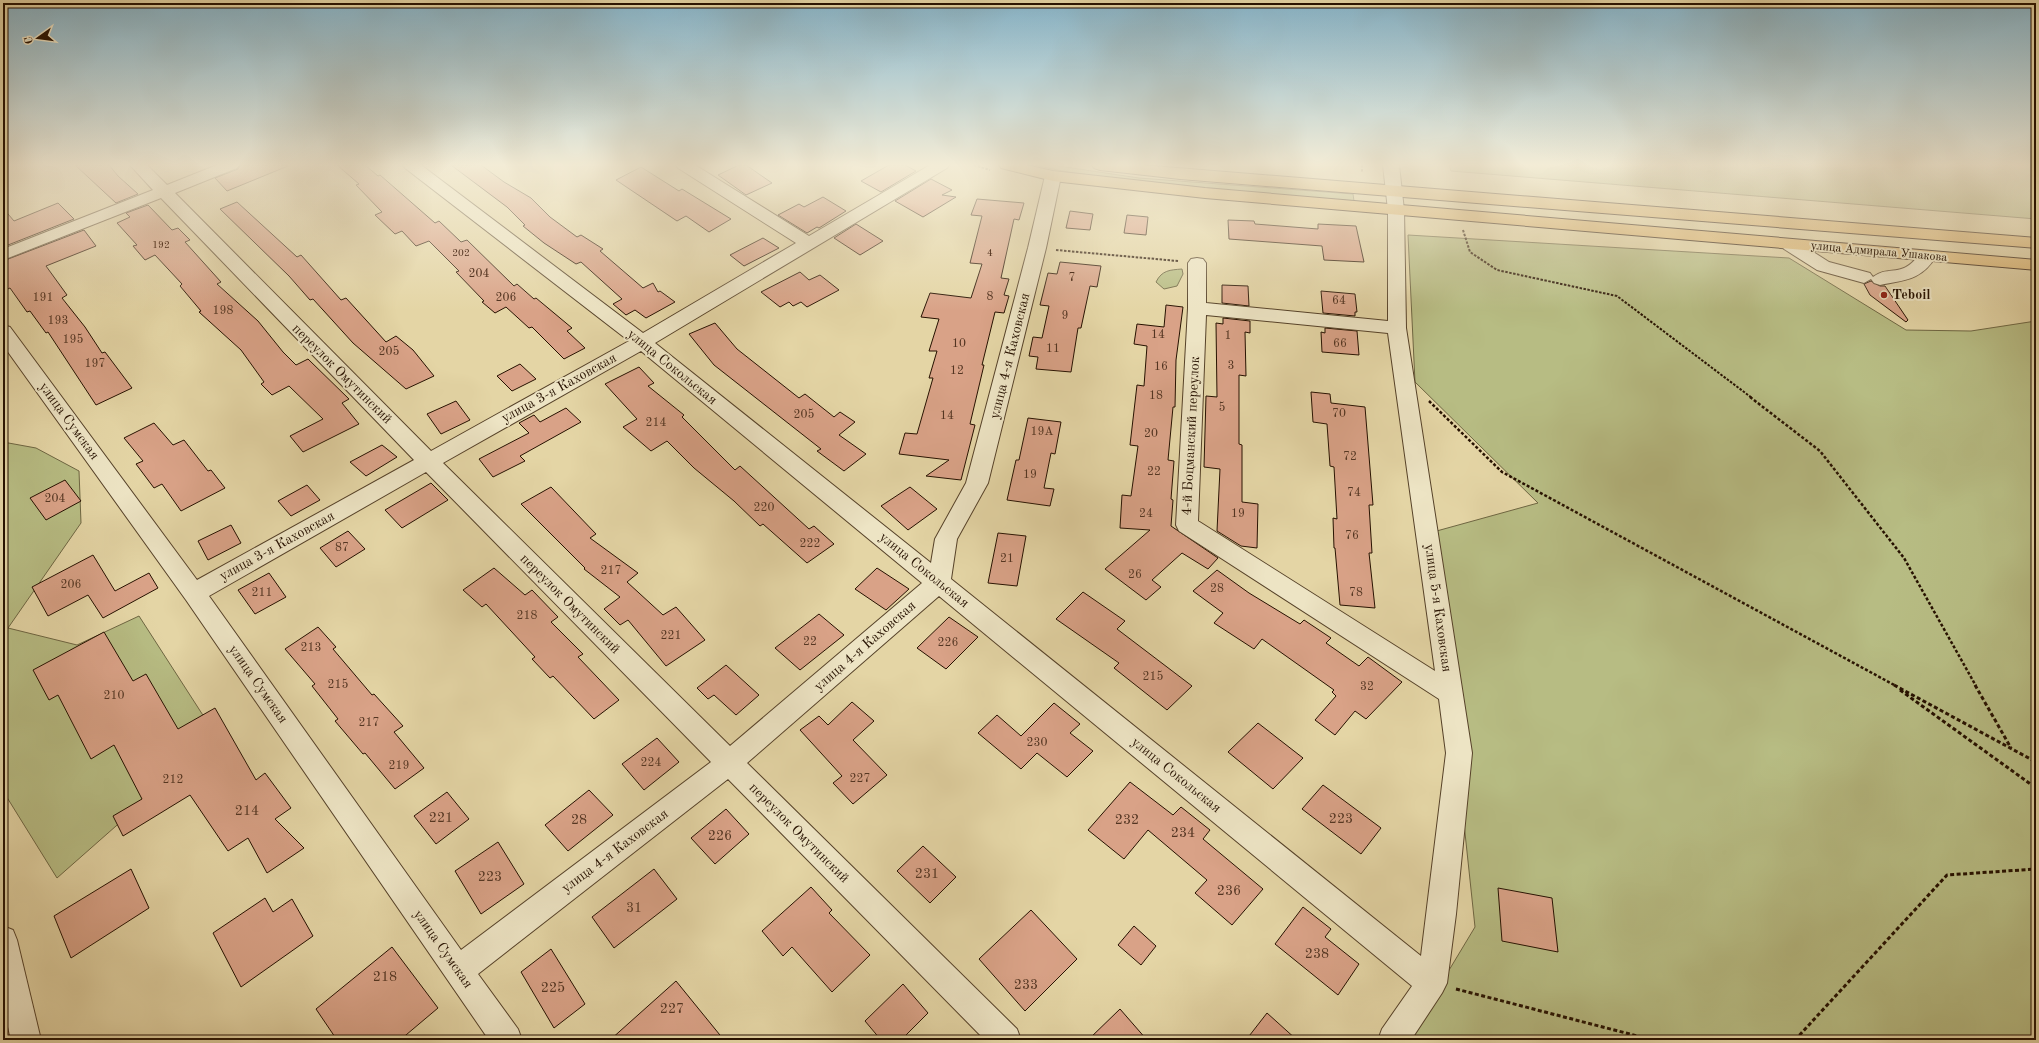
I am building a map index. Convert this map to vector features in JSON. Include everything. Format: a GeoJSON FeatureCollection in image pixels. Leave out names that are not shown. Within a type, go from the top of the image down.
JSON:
{"type":"FeatureCollection","features":[{"type":"Feature","properties":{"kind":"main road","name":"улица Адмирала Ушакова"},"geometry":{"type":"LineString","coordinates":[[1514,214],[1790,245],[2036,265]]}},
{"type":"Feature","properties":{"kind":"main road","name":"улица Адмирала Ушакова"},"geometry":{"type":"LineString","coordinates":[[1598,214],[2036,243]]}},
{"type":"Feature","properties":{"kind":"street"},"geometry":{"type":"LineString","coordinates":[[3,255],[106,214]]}},
{"type":"Feature","properties":{"kind":"street","name":"переулок Омутинский"},"geometry":{"type":"LineString","coordinates":[[185,214],[428,461],[1006,1040]]}},
{"type":"Feature","properties":{"kind":"street","name":"улица Сокольская"},"geometry":{"type":"LineString","coordinates":[[475,214],[642,342],[1432,983]]}},
{"type":"Feature","properties":{"kind":"street"},"geometry":{"type":"LineString","coordinates":[[762,214],[810,244]]}},
{"type":"Feature","properties":{"kind":"street","name":"улица 3-я Каховская"},"geometry":{"type":"LineString","coordinates":[[194,593],[642,342],[860,214]]}},
{"type":"Feature","properties":{"kind":"street","name":"улица 4-я Каховская"},"geometry":{"type":"LineString","coordinates":[[458,971],[729,764],[939,582],[946,539],[977,483],[1045,214]]}},
{"type":"Feature","properties":{"kind":"street","name":"улица 5-я Каховская"},"geometry":{"type":"LineString","coordinates":[[1393,1040],[1432,983],[1442,914],[1459,753],[1397,328],[1394,214]]}},
{"type":"Feature","properties":{"kind":"street"},"geometry":{"type":"LineString","coordinates":[[1790,245],[1823,266],[1872,278],[1913,272],[1923,265],[1927,256]]}},
{"type":"Feature","properties":{"kind":"street"},"geometry":{"type":"LineString","coordinates":[[1197,263],[1197,308],[1397,328]]}},
{"type":"Feature","properties":{"kind":"street","name":"4-й Боцманский переулок"},"geometry":{"type":"LineString","coordinates":[[1197,308],[1187,525],[1450,694]]}},
{"type":"Feature","properties":{"kind":"street","name":"улица Сумская"},"geometry":{"type":"LineString","coordinates":[[3,331],[194,593],[507,1040]]}},
{"type":"Feature","properties":{"kind":"street"},"geometry":{"type":"LineString","coordinates":[[3,940],[26,1040]]}},
{"type":"Feature","properties":{"kind":"path"},"geometry":{"type":"LineString","coordinates":[[1461,225],[1470,252],[1497,270],[1617,296],[1700,357],[1820,451],[1904,558],[2011,748]]}},
{"type":"Feature","properties":{"kind":"path"},"geometry":{"type":"LineString","coordinates":[[1037,248],[1197,263]]}},
{"type":"Feature","properties":{"kind":"path"},"geometry":{"type":"LineString","coordinates":[[1404,377],[1502,472],[2036,762]]}},
{"type":"Feature","properties":{"kind":"path"},"geometry":{"type":"LineString","coordinates":[[1891,684],[2036,788]]}},
{"type":"Feature","properties":{"kind":"path"},"geometry":{"type":"LineString","coordinates":[[1795,1040],[1947,875],[2036,869]]}},
{"type":"Feature","properties":{"kind":"path"},"geometry":{"type":"LineString","coordinates":[[1432,983],[1653,1040]]}},
{"type":"Feature","properties":{"kind":"green space"},"geometry":{"type":"Polygon","coordinates":[[[1971,214],[2036,214],[2036,219],[1971,214]]]}},
{"type":"Feature","properties":{"kind":"green space"},"geometry":{"type":"Polygon","coordinates":[[[1408,235],[1789,258],[1906,330],[1971,331],[2036,321],[2036,1040],[1407,1040],[1475,927],[1433,532],[1538,503],[1415,382],[1408,235]]]}},
{"type":"Feature","properties":{"kind":"green space"},"geometry":{"type":"Polygon","coordinates":[[[1182,269],[1183,274],[1177,286],[1164,289],[1156,282],[1161,275],[1170,270],[1182,269]]]}},
{"type":"Feature","properties":{"kind":"green space"},"geometry":{"type":"Polygon","coordinates":[[[3,442],[36,448],[79,471],[81,523],[8,628],[77,645],[139,616],[217,737],[57,878],[3,791],[3,442]]]}},
{"type":"Feature","properties":{"kind":"building"},"geometry":{"type":"Polygon","coordinates":[[[3,214],[8,214],[14,221],[32,214],[69,214],[74,219],[3,247],[3,214]]]}},
{"type":"Feature","properties":{"kind":"building"},"geometry":{"type":"Polygon","coordinates":[[[127,214],[156,214],[172,230],[178,228],[190,240],[185,242],[221,282],[217,284],[258,321],[283,352],[296,365],[308,359],[349,399],[342,403],[359,424],[303,452],[290,436],[323,419],[289,386],[272,395],[261,384],[264,382],[241,350],[199,312],[201,311],[180,286],[182,284],[155,255],[145,260],[133,246],[137,245],[117,223],[130,217],[127,214]]]}},
{"type":"Feature","properties":{"kind":"building"},"geometry":{"type":"Polygon","coordinates":[[[225,214],[250,214],[297,257],[301,255],[341,300],[346,298],[386,342],[396,336],[413,350],[434,376],[406,389],[353,343],[313,299],[310,300],[289,276],[225,214]]]}},
{"type":"Feature","properties":{"kind":"building"},"geometry":{"type":"Polygon","coordinates":[[[378,214],[424,214],[435,223],[439,221],[461,242],[467,240],[514,286],[517,284],[572,328],[567,331],[585,348],[564,359],[532,327],[529,328],[506,307],[495,313],[482,302],[484,301],[456,272],[459,271],[429,241],[416,246],[402,231],[395,234],[375,215],[378,214]]]}},
{"type":"Feature","properties":{"kind":"building"},"geometry":{"type":"Polygon","coordinates":[[[514,214],[547,214],[577,237],[581,235],[603,249],[600,251],[643,288],[653,283],[658,292],[660,291],[675,302],[646,318],[635,310],[626,315],[613,304],[622,299],[581,262],[576,264],[544,243],[523,226],[525,225],[514,214]]]}},
{"type":"Feature","properties":{"kind":"building"},"geometry":{"type":"Polygon","coordinates":[[[666,214],[722,214],[731,219],[709,232],[686,216],[677,221],[666,214]]]}},
{"type":"Feature","properties":{"kind":"building"},"geometry":{"type":"Polygon","coordinates":[[[781,214],[842,214],[819,228],[817,227],[807,233],[778,215],[781,214]]]}},
{"type":"Feature","properties":{"kind":"building"},"geometry":{"type":"Polygon","coordinates":[[[917,214],[928,214],[923,217],[917,214]]]}},
{"type":"Feature","properties":{"kind":"building"},"geometry":{"type":"Polygon","coordinates":[[[971,214],[1021,214],[1019,220],[1014,219],[1001,278],[1009,279],[1004,295],[1009,296],[1004,313],[995,312],[970,424],[975,425],[961,480],[926,476],[949,460],[899,454],[905,433],[917,434],[933,378],[929,378],[937,351],[929,351],[939,319],[921,317],[930,293],[971,298],[982,264],[970,263],[982,216],[971,215],[971,214]]]}},
{"type":"Feature","properties":{"kind":"building"},"geometry":{"type":"Polygon","coordinates":[[[1069,214],[1093,214],[1090,230],[1066,228],[1069,214]]]}},
{"type":"Feature","properties":{"kind":"building"},"geometry":{"type":"Polygon","coordinates":[[[1127,215],[1148,217],[1146,235],[1124,233],[1127,215]]]}},
{"type":"Feature","properties":{"kind":"building"},"geometry":{"type":"Polygon","coordinates":[[[1228,220],[1254,221],[1255,224],[1318,229],[1318,224],[1356,226],[1364,262],[1324,260],[1322,246],[1229,239],[1228,220]]]}},
{"type":"Feature","properties":{"kind":"building"},"geometry":{"type":"Polygon","coordinates":[[[856,224],[883,241],[860,255],[834,238],[856,224]]]}},
{"type":"Feature","properties":{"kind":"building"},"geometry":{"type":"Polygon","coordinates":[[[84,230],[96,246],[46,266],[67,295],[62,298],[85,327],[102,353],[105,352],[132,388],[96,405],[48,332],[46,333],[30,311],[27,312],[10,288],[3,291],[3,261],[84,230]]]}},
{"type":"Feature","properties":{"kind":"building"},"geometry":{"type":"Polygon","coordinates":[[[763,238],[779,248],[744,266],[730,255],[763,238]]]}},
{"type":"Feature","properties":{"kind":"building"},"geometry":{"type":"Polygon","coordinates":[[[1060,262],[1101,266],[1097,287],[1090,286],[1081,328],[1078,328],[1071,372],[1036,369],[1038,357],[1029,356],[1033,337],[1042,338],[1049,306],[1040,305],[1048,273],[1057,274],[1060,262]]]}},
{"type":"Feature","properties":{"kind":"building"},"geometry":{"type":"Polygon","coordinates":[[[800,272],[809,280],[820,275],[839,290],[807,307],[801,302],[793,306],[789,302],[780,307],[761,292],[800,272]]]}},
{"type":"Feature","properties":{"kind":"building"},"geometry":{"type":"Polygon","coordinates":[[[1871,281],[1880,286],[1885,286],[1908,320],[1906,322],[1870,295],[1864,284],[1871,281]]]}},
{"type":"Feature","properties":{"kind":"building"},"geometry":{"type":"Polygon","coordinates":[[[1222,285],[1248,286],[1249,306],[1222,303],[1222,285]]]}},
{"type":"Feature","properties":{"kind":"building"},"geometry":{"type":"Polygon","coordinates":[[[1321,291],[1355,294],[1357,312],[1355,312],[1355,316],[1323,313],[1321,291]]]}},
{"type":"Feature","properties":{"kind":"building"},"geometry":{"type":"Polygon","coordinates":[[[1166,305],[1183,307],[1176,360],[1175,407],[1173,407],[1168,460],[1174,461],[1171,499],[1173,500],[1171,526],[1218,558],[1208,569],[1182,553],[1152,580],[1161,587],[1146,600],[1105,569],[1150,530],[1120,528],[1122,495],[1131,496],[1138,446],[1130,445],[1137,385],[1144,386],[1147,346],[1134,344],[1137,324],[1164,327],[1166,305]]]}},
{"type":"Feature","properties":{"kind":"building"},"geometry":{"type":"Polygon","coordinates":[[[1223,318],[1250,321],[1250,333],[1245,332],[1246,376],[1239,375],[1239,444],[1242,445],[1242,502],[1258,504],[1257,548],[1241,546],[1217,531],[1220,469],[1204,467],[1206,396],[1217,397],[1216,323],[1223,324],[1223,318]]]}},
{"type":"Feature","properties":{"kind":"building"},"geometry":{"type":"Polygon","coordinates":[[[715,323],[737,349],[799,398],[805,394],[834,417],[840,412],[855,422],[839,435],[866,454],[844,471],[817,451],[821,449],[714,365],[689,334],[715,323]]]}},
{"type":"Feature","properties":{"kind":"building"},"geometry":{"type":"Polygon","coordinates":[[[1325,328],[1357,331],[1359,355],[1322,352],[1321,332],[1325,333],[1325,328]]]}},
{"type":"Feature","properties":{"kind":"building"},"geometry":{"type":"Polygon","coordinates":[[[520,364],[536,379],[512,391],[497,376],[520,364]]]}},
{"type":"Feature","properties":{"kind":"building"},"geometry":{"type":"Polygon","coordinates":[[[639,367],[654,383],[648,386],[684,415],[682,417],[735,470],[740,466],[809,529],[814,526],[834,544],[807,563],[763,524],[760,526],[734,501],[694,468],[667,441],[651,451],[623,427],[637,419],[605,384],[639,367]]]}},
{"type":"Feature","properties":{"kind":"building"},"geometry":{"type":"Polygon","coordinates":[[[1311,392],[1330,394],[1331,403],[1365,407],[1373,505],[1369,505],[1372,553],[1369,553],[1375,608],[1340,605],[1334,548],[1333,518],[1337,519],[1334,467],[1330,466],[1327,424],[1313,422],[1311,392]]]}},
{"type":"Feature","properties":{"kind":"building"},"geometry":{"type":"Polygon","coordinates":[[[456,401],[470,420],[441,434],[427,414],[456,401]]]}},
{"type":"Feature","properties":{"kind":"building"},"geometry":{"type":"Polygon","coordinates":[[[566,408],[581,422],[520,456],[525,461],[493,477],[479,459],[529,433],[519,423],[534,415],[540,422],[566,408]]]}},
{"type":"Feature","properties":{"kind":"building"},"geometry":{"type":"Polygon","coordinates":[[[1028,418],[1061,422],[1055,454],[1051,453],[1044,488],[1054,489],[1050,506],[1007,500],[1016,460],[1019,460],[1028,418]]]}},
{"type":"Feature","properties":{"kind":"building"},"geometry":{"type":"Polygon","coordinates":[[[154,423],[173,445],[184,440],[208,471],[211,470],[225,488],[181,511],[162,484],[154,488],[136,464],[143,461],[124,438],[154,423]]]}},
{"type":"Feature","properties":{"kind":"building"},"geometry":{"type":"Polygon","coordinates":[[[382,445],[397,457],[366,476],[350,462],[382,445]]]}},
{"type":"Feature","properties":{"kind":"building"},"geometry":{"type":"Polygon","coordinates":[[[65,480],[81,501],[46,520],[30,498],[65,480]]]}},
{"type":"Feature","properties":{"kind":"building"},"geometry":{"type":"Polygon","coordinates":[[[431,483],[448,500],[402,528],[385,510],[431,483]]]}},
{"type":"Feature","properties":{"kind":"building"},"geometry":{"type":"Polygon","coordinates":[[[307,485],[320,500],[291,516],[278,501],[307,485]]]}},
{"type":"Feature","properties":{"kind":"building"},"geometry":{"type":"Polygon","coordinates":[[[551,487],[596,534],[590,538],[638,573],[627,582],[663,615],[676,607],[705,640],[666,666],[628,620],[620,625],[604,609],[620,597],[584,569],[585,568],[521,504],[551,487]]]}},
{"type":"Feature","properties":{"kind":"building"},"geometry":{"type":"Polygon","coordinates":[[[910,487],[937,509],[908,530],[881,506],[910,487]]]}},
{"type":"Feature","properties":{"kind":"building"},"geometry":{"type":"Polygon","coordinates":[[[231,525],[241,543],[208,560],[198,541],[231,525]]]}},
{"type":"Feature","properties":{"kind":"building"},"geometry":{"type":"Polygon","coordinates":[[[348,531],[365,549],[336,567],[320,548],[348,531]]]}},
{"type":"Feature","properties":{"kind":"building"},"geometry":{"type":"Polygon","coordinates":[[[998,533],[1026,536],[1017,586],[988,583],[998,533]]]}},
{"type":"Feature","properties":{"kind":"building"},"geometry":{"type":"Polygon","coordinates":[[[93,555],[115,591],[149,573],[158,588],[103,618],[88,595],[48,616],[32,587],[93,555]]]}},
{"type":"Feature","properties":{"kind":"building"},"geometry":{"type":"Polygon","coordinates":[[[494,568],[525,595],[532,590],[558,617],[551,622],[583,654],[578,657],[619,700],[594,719],[553,676],[550,678],[532,659],[535,657],[486,604],[482,607],[463,590],[494,568]]]}},
{"type":"Feature","properties":{"kind":"building"},"geometry":{"type":"Polygon","coordinates":[[[877,568],[909,589],[886,610],[855,589],[877,568]]]}},
{"type":"Feature","properties":{"kind":"building"},"geometry":{"type":"Polygon","coordinates":[[[1217,570],[1249,593],[1300,624],[1304,620],[1331,638],[1326,643],[1359,666],[1368,657],[1402,682],[1366,719],[1355,711],[1335,735],[1315,720],[1336,696],[1332,692],[1334,690],[1262,639],[1254,649],[1214,623],[1223,613],[1193,591],[1217,570]]]}},
{"type":"Feature","properties":{"kind":"building"},"geometry":{"type":"Polygon","coordinates":[[[269,573],[286,597],[255,614],[238,590],[269,573]]]}},
{"type":"Feature","properties":{"kind":"building"},"geometry":{"type":"Polygon","coordinates":[[[1083,592],[1125,621],[1117,629],[1192,686],[1167,710],[1114,668],[1119,663],[1056,619],[1083,592]]]}},
{"type":"Feature","properties":{"kind":"building"},"geometry":{"type":"Polygon","coordinates":[[[819,614],[844,635],[800,670],[775,648],[819,614]]]}},
{"type":"Feature","properties":{"kind":"building"},"geometry":{"type":"Polygon","coordinates":[[[949,617],[978,637],[946,669],[917,648],[949,617]]]}},
{"type":"Feature","properties":{"kind":"building"},"geometry":{"type":"Polygon","coordinates":[[[318,627],[336,647],[333,649],[372,695],[374,694],[403,726],[394,732],[424,768],[395,789],[365,753],[363,754],[335,721],[338,719],[312,686],[315,684],[285,649],[318,627]]]}},
{"type":"Feature","properties":{"kind":"building"},"geometry":{"type":"Polygon","coordinates":[[[104,632],[133,681],[146,674],[178,729],[215,708],[256,780],[265,773],[291,808],[275,819],[304,848],[267,873],[248,838],[228,851],[190,795],[123,836],[113,816],[142,799],[114,745],[91,759],[58,695],[49,700],[33,670],[104,632]]]}},
{"type":"Feature","properties":{"kind":"building"},"geometry":{"type":"Polygon","coordinates":[[[726,665],[759,695],[736,715],[714,695],[708,699],[697,688],[726,665]]]}},
{"type":"Feature","properties":{"kind":"building"},"geometry":{"type":"Polygon","coordinates":[[[852,702],[874,721],[853,740],[887,775],[853,804],[833,783],[842,776],[800,730],[819,716],[828,725],[852,702]]]}},
{"type":"Feature","properties":{"kind":"building"},"geometry":{"type":"Polygon","coordinates":[[[1054,703],[1080,724],[1070,733],[1093,751],[1067,777],[1037,753],[1021,769],[978,733],[997,715],[1021,736],[1054,703]]]}},
{"type":"Feature","properties":{"kind":"building"},"geometry":{"type":"Polygon","coordinates":[[[1258,723],[1303,758],[1273,789],[1228,752],[1258,723]]]}},
{"type":"Feature","properties":{"kind":"building"},"geometry":{"type":"Polygon","coordinates":[[[657,738],[679,762],[644,790],[622,764],[657,738]]]}},
{"type":"Feature","properties":{"kind":"building"},"geometry":{"type":"Polygon","coordinates":[[[1130,782],[1173,815],[1181,807],[1210,830],[1203,839],[1263,889],[1232,925],[1195,893],[1207,880],[1148,830],[1124,859],[1088,830],[1130,782]]]}},
{"type":"Feature","properties":{"kind":"building"},"geometry":{"type":"Polygon","coordinates":[[[1323,785],[1381,828],[1361,854],[1302,809],[1323,785]]]}},
{"type":"Feature","properties":{"kind":"building"},"geometry":{"type":"Polygon","coordinates":[[[589,790],[613,815],[568,851],[545,825],[589,790]]]}},
{"type":"Feature","properties":{"kind":"building"},"geometry":{"type":"Polygon","coordinates":[[[447,792],[469,819],[436,844],[414,816],[447,792]]]}},
{"type":"Feature","properties":{"kind":"building"},"geometry":{"type":"Polygon","coordinates":[[[726,809],[749,834],[715,864],[691,838],[726,809]]]}},
{"type":"Feature","properties":{"kind":"building"},"geometry":{"type":"Polygon","coordinates":[[[498,842],[524,884],[481,914],[455,871],[498,842]]]}},
{"type":"Feature","properties":{"kind":"building"},"geometry":{"type":"Polygon","coordinates":[[[923,846],[956,877],[930,903],[897,871],[923,846]]]}},
{"type":"Feature","properties":{"kind":"building"},"geometry":{"type":"Polygon","coordinates":[[[131,869],[149,908],[71,958],[54,916],[131,869]]]}},
{"type":"Feature","properties":{"kind":"building"},"geometry":{"type":"Polygon","coordinates":[[[654,869],[677,899],[614,948],[592,917],[654,869]]]}},
{"type":"Feature","properties":{"kind":"building"},"geometry":{"type":"Polygon","coordinates":[[[811,887],[832,910],[829,913],[870,955],[832,992],[792,947],[783,956],[762,931],[811,887]]]}},
{"type":"Feature","properties":{"kind":"building"},"geometry":{"type":"Polygon","coordinates":[[[1498,888],[1552,898],[1558,952],[1502,941],[1498,888]]]}},
{"type":"Feature","properties":{"kind":"building"},"geometry":{"type":"Polygon","coordinates":[[[265,898],[273,912],[292,899],[313,936],[241,987],[213,933],[265,898]]]}},
{"type":"Feature","properties":{"kind":"building"},"geometry":{"type":"Polygon","coordinates":[[[1303,907],[1331,929],[1325,937],[1359,964],[1338,995],[1275,944],[1303,907]]]}},
{"type":"Feature","properties":{"kind":"building"},"geometry":{"type":"Polygon","coordinates":[[[1031,910],[1077,959],[1025,1011],[979,959],[1031,910]]]}},
{"type":"Feature","properties":{"kind":"building"},"geometry":{"type":"Polygon","coordinates":[[[1134,926],[1156,946],[1141,965],[1118,945],[1134,926]]]}},
{"type":"Feature","properties":{"kind":"building"},"geometry":{"type":"Polygon","coordinates":[[[392,947],[438,1008],[400,1040],[337,1040],[316,1009],[392,947]]]}},
{"type":"Feature","properties":{"kind":"building"},"geometry":{"type":"Polygon","coordinates":[[[551,949],[585,1004],[554,1028],[521,972],[551,949]]]}},
{"type":"Feature","properties":{"kind":"building"},"geometry":{"type":"Polygon","coordinates":[[[676,981],[724,1040],[610,1040],[676,981]]]}},
{"type":"Feature","properties":{"kind":"building"},"geometry":{"type":"Polygon","coordinates":[[[903,984],[928,1013],[901,1040],[881,1040],[865,1021],[903,984]]]}},
{"type":"Feature","properties":{"kind":"building"},"geometry":{"type":"Polygon","coordinates":[[[1120,1009],[1147,1040],[1088,1040],[1120,1009]]]}},
{"type":"Feature","properties":{"kind":"building"},"geometry":{"type":"Polygon","coordinates":[[[1267,1013],[1297,1040],[1246,1040],[1267,1013]]]}},
{"type":"Feature","properties":{"kind":"place","name":"Teboil"},"geometry":{"type":"Point","coordinates":[1884,295]}}]}
